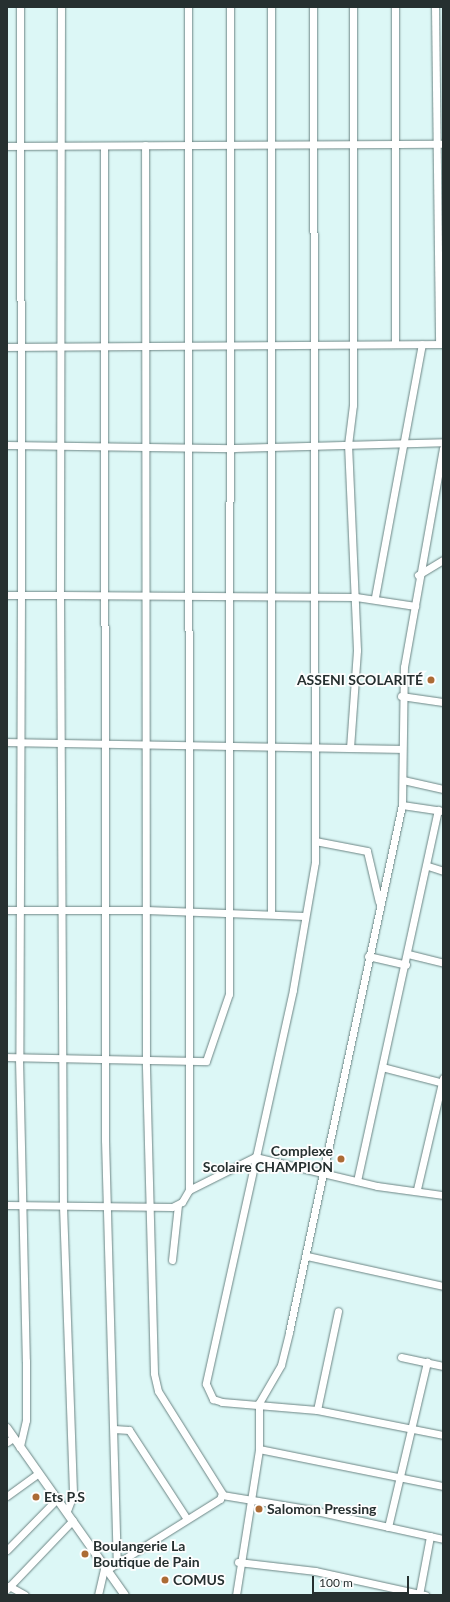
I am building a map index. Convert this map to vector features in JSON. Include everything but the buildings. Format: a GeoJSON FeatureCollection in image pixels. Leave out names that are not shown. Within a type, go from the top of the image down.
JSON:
{"type":"FeatureCollection","features":[{"type":"Feature","properties":{"kind":"main road"},"geometry":{"type":"LineString","coordinates":[[7,1428],[10,1440],[20,1447],[107,1566],[125,1595]]}},
{"type":"Feature","properties":{"kind":"street"},"geometry":{"type":"LineString","coordinates":[[20,7],[19,347],[21,595],[19,909],[21,1205],[26,1361],[26,1420],[20,1447]]}},
{"type":"Feature","properties":{"kind":"street"},"geometry":{"type":"LineString","coordinates":[[61,7],[60,742],[63,1206],[73,1495],[67,1512]]}},
{"type":"Feature","properties":{"kind":"street"},"geometry":{"type":"LineString","coordinates":[[188,7],[188,345],[190,445],[187,595],[189,745],[189,1190]]}},
{"type":"Feature","properties":{"kind":"street"},"geometry":{"type":"LineString","coordinates":[[7,1058],[62,1060],[146,1059],[189,1061],[208,1059],[219,1014],[229,994],[232,595],[229,447],[231,345],[230,7]]}},
{"type":"Feature","properties":{"kind":"street"},"geometry":{"type":"LineString","coordinates":[[271,7],[271,914]]}},
{"type":"Feature","properties":{"kind":"street"},"geometry":{"type":"LineString","coordinates":[[313,7],[314,597],[312,746],[315,840],[293,990],[206,1384],[213,1399],[317,1410],[443,1435]]}},
{"type":"Feature","properties":{"kind":"street"},"geometry":{"type":"LineString","coordinates":[[350,748],[356,693],[356,596],[348,445],[353,345],[350,242],[355,144],[353,7]]}},
{"type":"Feature","properties":{"kind":"street"},"geometry":{"type":"LineString","coordinates":[[395,7],[395,344]]}},
{"type":"Feature","properties":{"kind":"street"},"geometry":{"type":"LineString","coordinates":[[7,347],[231,345],[271,343],[314,345],[441,344],[439,144],[435,7]]}},
{"type":"Feature","properties":{"kind":"street"},"geometry":{"type":"LineString","coordinates":[[7,146],[313,146],[396,142],[439,144]]}},
{"type":"Feature","properties":{"kind":"street"},"geometry":{"type":"LineString","coordinates":[[145,145],[148,445],[146,1059],[155,1381],[222,1495]]}},
{"type":"Feature","properties":{"kind":"street"},"geometry":{"type":"LineString","coordinates":[[104,146],[104,743],[107,910],[104,1059],[117,1562]]}},
{"type":"Feature","properties":{"kind":"street"},"geometry":{"type":"LineString","coordinates":[[375,597],[422,344]]}},
{"type":"Feature","properties":{"kind":"street"},"geometry":{"type":"LineString","coordinates":[[7,446],[190,445],[270,447],[443,442]]}},
{"type":"Feature","properties":{"kind":"street"},"geometry":{"type":"LineString","coordinates":[[236,1595],[238,1562],[251,1499],[259,1449],[259,1403],[281,1365],[307,1256],[379,902],[402,805],[403,780],[401,696],[415,606],[418,576],[443,448]]}},
{"type":"Feature","properties":{"kind":"street"},"geometry":{"type":"LineString","coordinates":[[418,576],[443,560]]}},
{"type":"Feature","properties":{"kind":"street"},"geometry":{"type":"LineString","coordinates":[[7,595],[232,595],[272,597],[356,596],[375,597],[415,606]]}},
{"type":"Feature","properties":{"kind":"street"},"geometry":{"type":"LineString","coordinates":[[401,696],[443,702]]}},
{"type":"Feature","properties":{"kind":"street"},"geometry":{"type":"LineString","coordinates":[[7,742],[312,746],[402,749]]}},
{"type":"Feature","properties":{"kind":"street"},"geometry":{"type":"LineString","coordinates":[[403,780],[443,789]]}},
{"type":"Feature","properties":{"kind":"street"},"geometry":{"type":"LineString","coordinates":[[357,1181],[440,810],[402,805]]}},
{"type":"Feature","properties":{"kind":"street"},"geometry":{"type":"LineString","coordinates":[[315,840],[367,851],[379,902]]}},
{"type":"Feature","properties":{"kind":"street"},"geometry":{"type":"LineString","coordinates":[[428,866],[443,871]]}},
{"type":"Feature","properties":{"kind":"street"},"geometry":{"type":"LineString","coordinates":[[7,910],[146,910],[305,916]]}},
{"type":"Feature","properties":{"kind":"street"},"geometry":{"type":"LineString","coordinates":[[408,954],[443,963]]}},
{"type":"Feature","properties":{"kind":"street"},"geometry":{"type":"LineString","coordinates":[[368,956],[406,965]]}},
{"type":"Feature","properties":{"kind":"street"},"geometry":{"type":"LineString","coordinates":[[382,1067],[443,1082],[417,1189]]}},
{"type":"Feature","properties":{"kind":"street"},"geometry":{"type":"LineString","coordinates":[[172,1260],[178,1205],[189,1190],[255,1158],[357,1181],[417,1189],[443,1195]]}},
{"type":"Feature","properties":{"kind":"street"},"geometry":{"type":"LineString","coordinates":[[7,1205],[149,1207],[178,1205]]}},
{"type":"Feature","properties":{"kind":"street"},"geometry":{"type":"LineString","coordinates":[[307,1256],[443,1286]]}},
{"type":"Feature","properties":{"kind":"street"},"geometry":{"type":"LineString","coordinates":[[317,1410],[338,1311]]}},
{"type":"Feature","properties":{"kind":"street"},"geometry":{"type":"LineString","coordinates":[[401,1357],[443,1366]]}},
{"type":"Feature","properties":{"kind":"street"},"geometry":{"type":"LineString","coordinates":[[388,1527],[409,1428],[427,1362]]}},
{"type":"Feature","properties":{"kind":"street"},"geometry":{"type":"LineString","coordinates":[[114,1429],[124,1427],[132,1432],[187,1519]]}},
{"type":"Feature","properties":{"kind":"street"},"geometry":{"type":"LineString","coordinates":[[259,1449],[443,1486]]}},
{"type":"Feature","properties":{"kind":"street"},"geometry":{"type":"LineString","coordinates":[[7,1496],[39,1473]]}},
{"type":"Feature","properties":{"kind":"street"},"geometry":{"type":"LineString","coordinates":[[98,1595],[107,1566],[117,1562],[187,1519],[222,1495],[251,1499],[443,1539]]}},
{"type":"Feature","properties":{"kind":"street"},"geometry":{"type":"LineString","coordinates":[[7,1550],[58,1499]]}},
{"type":"Feature","properties":{"kind":"street"},"geometry":{"type":"LineString","coordinates":[[25,1595],[8,1588],[74,1520]]}},
{"type":"Feature","properties":{"kind":"street"},"geometry":{"type":"LineString","coordinates":[[238,1562],[315,1571],[421,1595],[430,1536]]}},
{"type":"Feature","properties":{"kind":"place","name":"ASSENI SCOLARITÉ"},"geometry":{"type":"Point","coordinates":[431,680]}},
{"type":"Feature","properties":{"kind":"place","name":"Complexe Scolaire CHAMPION"},"geometry":{"type":"Point","coordinates":[341,1159]}},
{"type":"Feature","properties":{"kind":"place","name":"Ets P.S"},"geometry":{"type":"Point","coordinates":[36,1497]}},
{"type":"Feature","properties":{"kind":"place","name":"Salomon Pressing"},"geometry":{"type":"Point","coordinates":[259,1509]}},
{"type":"Feature","properties":{"kind":"place","name":"Boulangerie La Boutique de Pain"},"geometry":{"type":"Point","coordinates":[85,1554]}},
{"type":"Feature","properties":{"kind":"place","name":"COMUS"},"geometry":{"type":"Point","coordinates":[165,1580]}}]}
